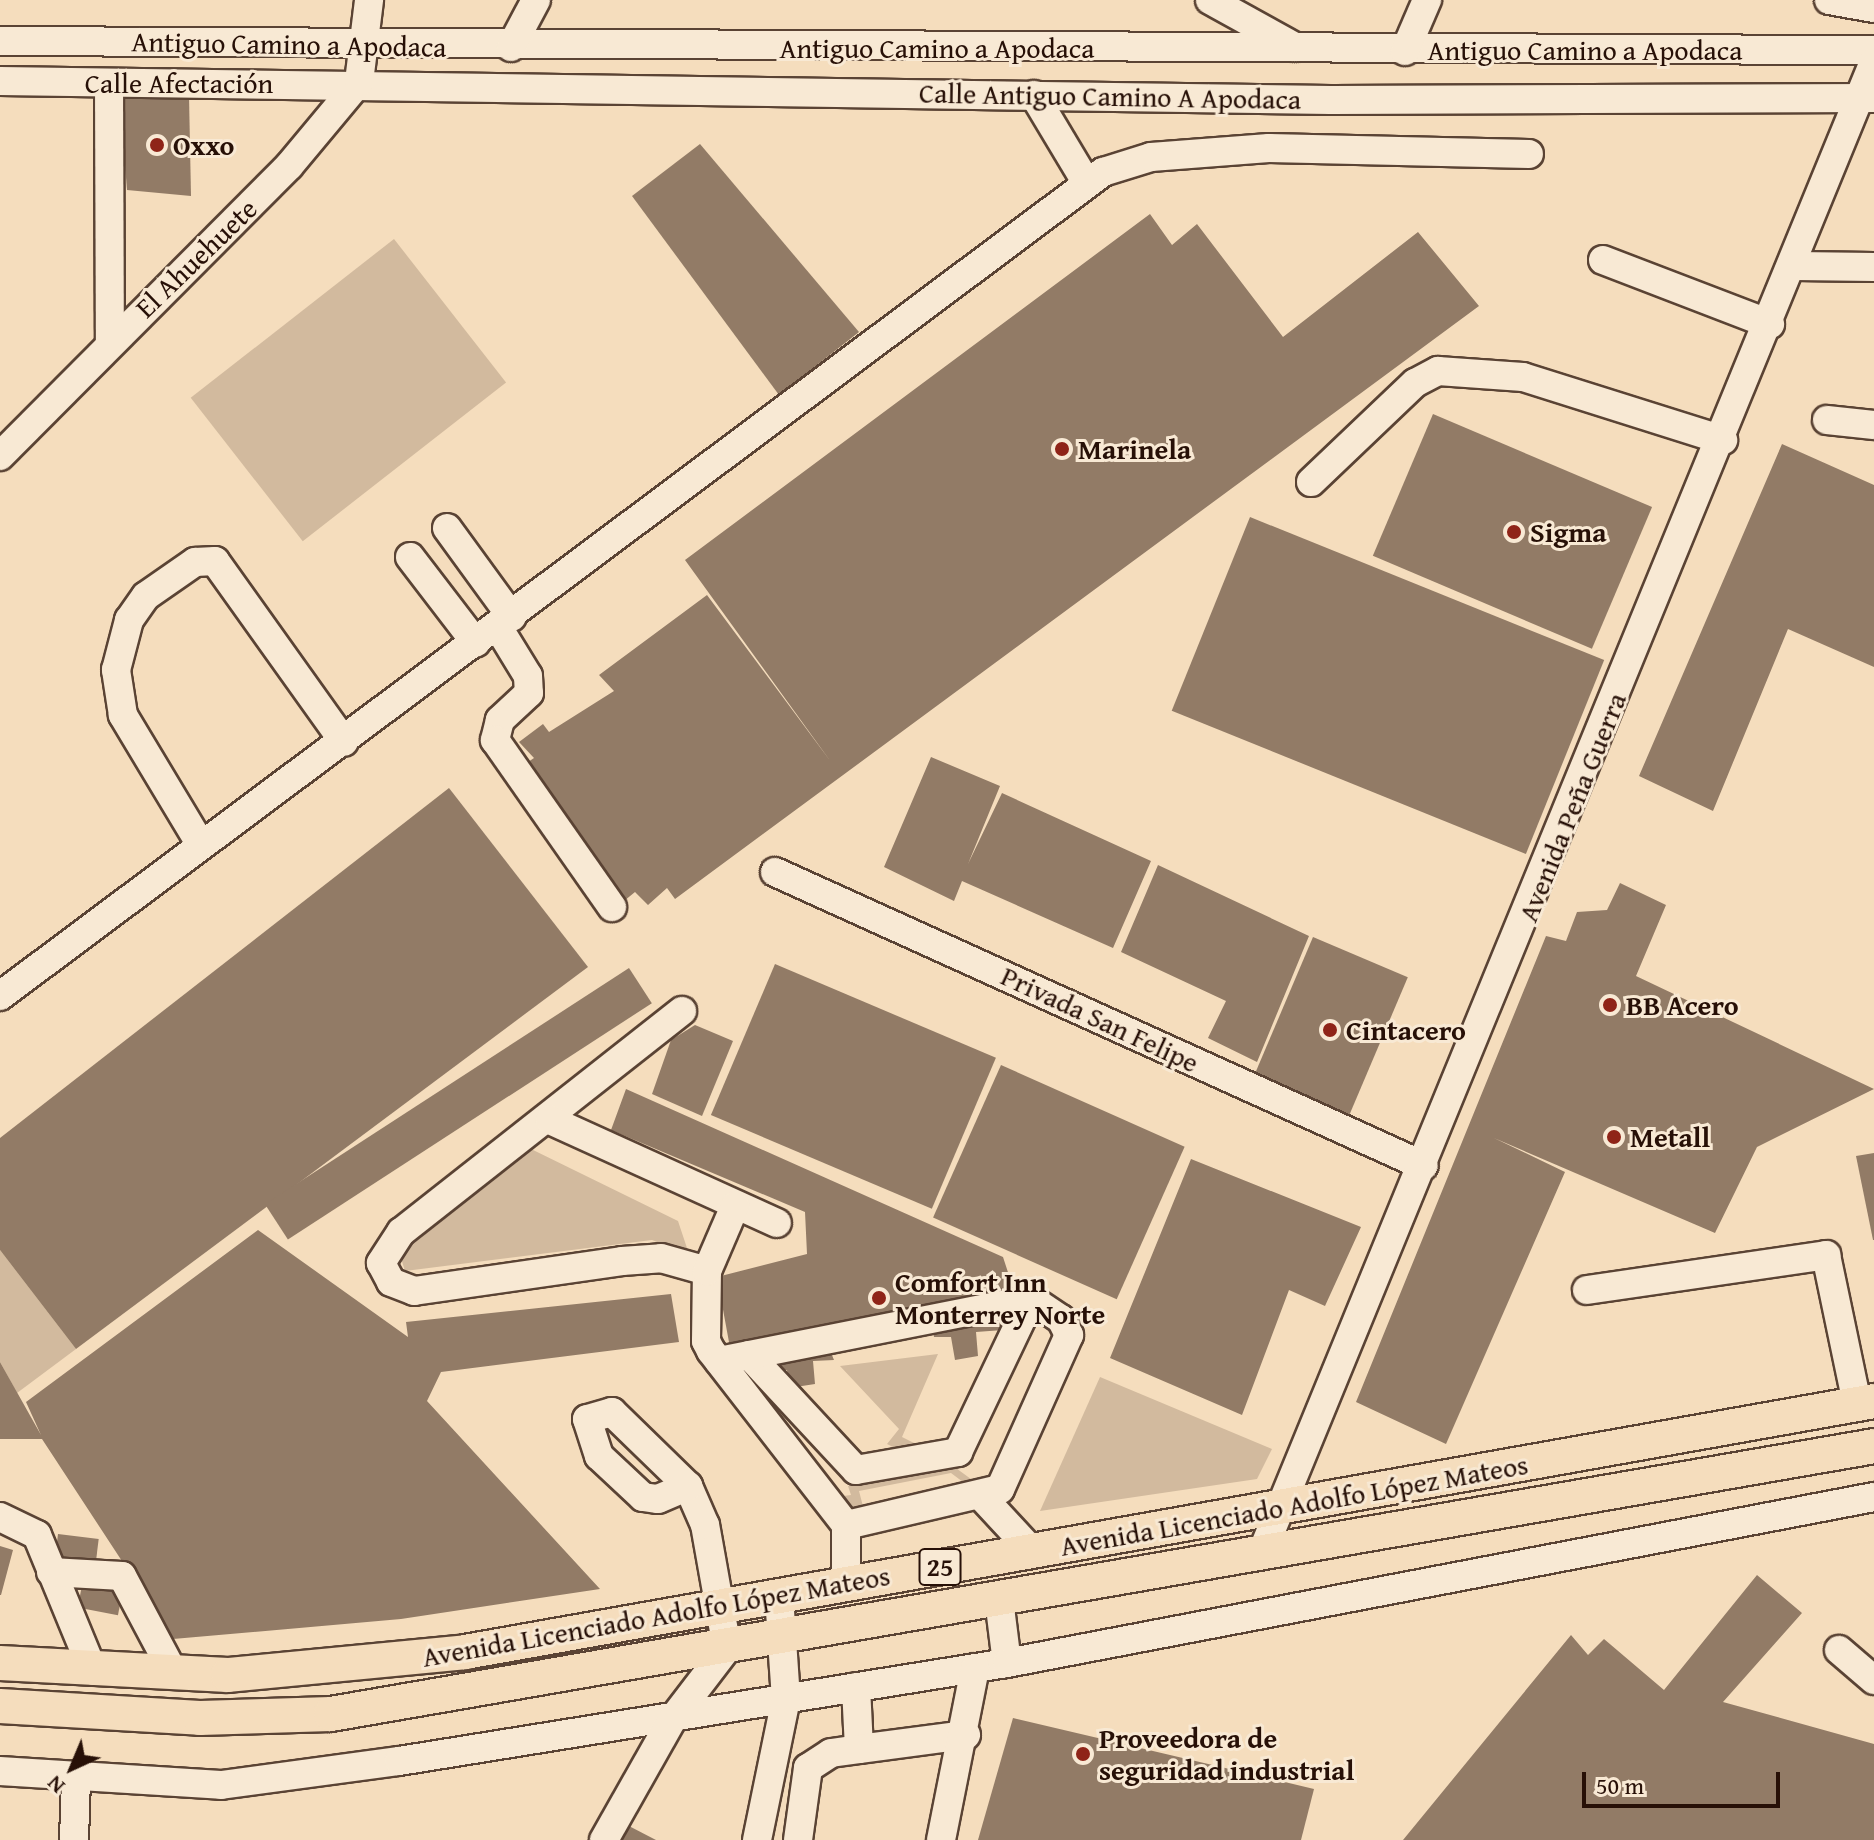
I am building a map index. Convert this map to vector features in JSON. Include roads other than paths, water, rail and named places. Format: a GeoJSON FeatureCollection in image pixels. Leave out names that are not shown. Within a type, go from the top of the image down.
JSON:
{"type":"FeatureCollection","features":[{"type":"Feature","properties":{"kind":"main road","name":"Avenida Licenciado Adolfo López Mateos"},"geometry":{"type":"LineString","coordinates":[[0,1663],[174,1674],[465,1652],[1866,1402]]}},
{"type":"Feature","properties":{"kind":"main road","name":"Avenida Licenciado Adolfo López Mateos"},"geometry":{"type":"LineString","coordinates":[[0,1706],[200,1718],[331,1714],[782,1639],[1263,1550],[1874,1446]]}},
{"type":"Feature","properties":{"kind":"street","name":"El Ahuehuete"},"geometry":{"type":"LineString","coordinates":[[0,456],[110,341],[280,176],[359,82],[367,44],[369,0]]}},
{"type":"Feature","properties":{"kind":"street"},"geometry":{"type":"LineString","coordinates":[[511,47],[536,0]]}},
{"type":"Feature","properties":{"kind":"street"},"geometry":{"type":"LineString","coordinates":[[1210,0],[1299,49]]}},
{"type":"Feature","properties":{"kind":"street"},"geometry":{"type":"LineString","coordinates":[[1405,51],[1427,0]]}},
{"type":"Feature","properties":{"kind":"street"},"geometry":{"type":"LineString","coordinates":[[1829,0],[1874,8]]}},
{"type":"Feature","properties":{"kind":"street","name":"Antiguo Camino a Apodaca"},"geometry":{"type":"LineString","coordinates":[[0,41],[511,47],[1874,50]]}},
{"type":"Feature","properties":{"kind":"street","name":"Avenida Peña Guerra"},"geometry":{"type":"LineString","coordinates":[[1263,1550],[1278,1507],[1424,1166],[1770,324],[1868,98],[1874,62]]}},
{"type":"Feature","properties":{"kind":"street","name":"Calle Afectación"},"geometry":{"type":"LineString","coordinates":[[0,81],[109,84],[359,82]]}},
{"type":"Feature","properties":{"kind":"street","name":"Calle Antiguo Camino A Apodaca"},"geometry":{"type":"LineString","coordinates":[[359,82],[1034,95],[1868,98]]}},
{"type":"Feature","properties":{"kind":"street"},"geometry":{"type":"LineString","coordinates":[[109,84],[110,341]]}},
{"type":"Feature","properties":{"kind":"street"},"geometry":{"type":"LineString","coordinates":[[1034,95],[1086,182]]}},
{"type":"Feature","properties":{"kind":"street"},"geometry":{"type":"LineString","coordinates":[[0,996],[495,629],[1086,182],[1128,162],[1186,152],[1529,154]]}},
{"type":"Feature","properties":{"kind":"street"},"geometry":{"type":"LineString","coordinates":[[1603,260],[1770,324]]}},
{"type":"Feature","properties":{"kind":"street"},"geometry":{"type":"LineString","coordinates":[[1796,266],[1874,267]]}},
{"type":"Feature","properties":{"kind":"street"},"geometry":{"type":"LineString","coordinates":[[1311,482],[1415,383],[1467,369],[1523,377],[1723,440]]}},
{"type":"Feature","properties":{"kind":"street"},"geometry":{"type":"LineString","coordinates":[[1827,420],[1874,425]]}},
{"type":"Feature","properties":{"kind":"street"},"geometry":{"type":"LineString","coordinates":[[447,528],[495,629],[528,676],[529,693],[500,720],[495,740],[612,907]]}},
{"type":"Feature","properties":{"kind":"street"},"geometry":{"type":"LineString","coordinates":[[410,557],[495,629]]}},
{"type":"Feature","properties":{"kind":"street"},"geometry":{"type":"LineString","coordinates":[[201,845],[123,715],[116,670],[129,620],[146,596],[195,562],[215,561],[344,742]]}},
{"type":"Feature","properties":{"kind":"street","name":"Privada San Felipe"},"geometry":{"type":"LineString","coordinates":[[775,872],[1424,1166]]}},
{"type":"Feature","properties":{"kind":"street"},"geometry":{"type":"LineString","coordinates":[[682,1011],[550,1120],[385,1248],[381,1263],[391,1282],[414,1291],[661,1258],[707,1271]]}},
{"type":"Feature","properties":{"kind":"street"},"geometry":{"type":"LineString","coordinates":[[550,1120],[777,1223]]}},
{"type":"Feature","properties":{"kind":"street"},"geometry":{"type":"LineString","coordinates":[[735,1206],[707,1271],[705,1330],[719,1361],[846,1525],[846,1583]]}},
{"type":"Feature","properties":{"kind":"street"},"geometry":{"type":"LineString","coordinates":[[1587,1290],[1826,1255],[1866,1402]]}},
{"type":"Feature","properties":{"kind":"street"},"geometry":{"type":"LineString","coordinates":[[719,1361],[1031,1299],[1061,1319],[1069,1335],[1005,1483],[982,1497],[846,1525]]}},
{"type":"Feature","properties":{"kind":"street"},"geometry":{"type":"LineString","coordinates":[[749,1355],[856,1470],[958,1452],[1031,1299]]}},
{"type":"Feature","properties":{"kind":"street"},"geometry":{"type":"LineString","coordinates":[[604,1840],[672,1720],[727,1648],[705,1525],[688,1486]]}},
{"type":"Feature","properties":{"kind":"street"},"geometry":{"type":"LineString","coordinates":[[982,1497],[1033,1552]]}},
{"type":"Feature","properties":{"kind":"street"},"geometry":{"type":"LineString","coordinates":[[0,1771],[76,1779],[221,1785],[672,1720],[1007,1663],[1874,1497]]}},
{"type":"Feature","properties":{"kind":"street"},"geometry":{"type":"LineString","coordinates":[[0,1517],[29,1526],[93,1671]]}},
{"type":"Feature","properties":{"kind":"street"},"geometry":{"type":"LineString","coordinates":[[51,1572],[122,1576],[174,1674]]}},
{"type":"Feature","properties":{"kind":"street"},"geometry":{"type":"LineString","coordinates":[[757,1840],[786,1699],[779,1595]]}},
{"type":"Feature","properties":{"kind":"street"},"geometry":{"type":"LineString","coordinates":[[999,1599],[1007,1663]]}},
{"type":"Feature","properties":{"kind":"street"},"geometry":{"type":"LineString","coordinates":[[1839,1650],[1874,1680]]}},
{"type":"Feature","properties":{"kind":"street"},"geometry":{"type":"LineString","coordinates":[[941,1840],[966,1735],[975,1668]]}},
{"type":"Feature","properties":{"kind":"street"},"geometry":{"type":"LineString","coordinates":[[856,1687],[859,1749]]}},
{"type":"Feature","properties":{"kind":"street"},"geometry":{"type":"LineString","coordinates":[[798,1840],[808,1768],[831,1753],[966,1735]]}},
{"type":"Feature","properties":{"kind":"street"},"geometry":{"type":"LineString","coordinates":[[74,1840],[76,1779]]}},
{"type":"Feature","properties":{"kind":"place","name":"Oxxo"},"geometry":{"type":"Point","coordinates":[157,145]}},
{"type":"Feature","properties":{"kind":"place","name":"Marinela"},"geometry":{"type":"Point","coordinates":[1062,449]}},
{"type":"Feature","properties":{"kind":"place","name":"Sigma"},"geometry":{"type":"Point","coordinates":[1514,532]}},
{"type":"Feature","properties":{"kind":"place","name":"BB Acero"},"geometry":{"type":"Point","coordinates":[1610,1005]}},
{"type":"Feature","properties":{"kind":"place","name":"Cintacero"},"geometry":{"type":"Point","coordinates":[1330,1030]}},
{"type":"Feature","properties":{"kind":"place","name":"Metall"},"geometry":{"type":"Point","coordinates":[1614,1137]}},
{"type":"Feature","properties":{"kind":"place","name":"Comfort Inn Monterrey Norte"},"geometry":{"type":"Point","coordinates":[879,1298]}},
{"type":"Feature","properties":{"kind":"place","name":"Proveedora de seguridad industrial"},"geometry":{"type":"Point","coordinates":[1083,1754]}}]}
